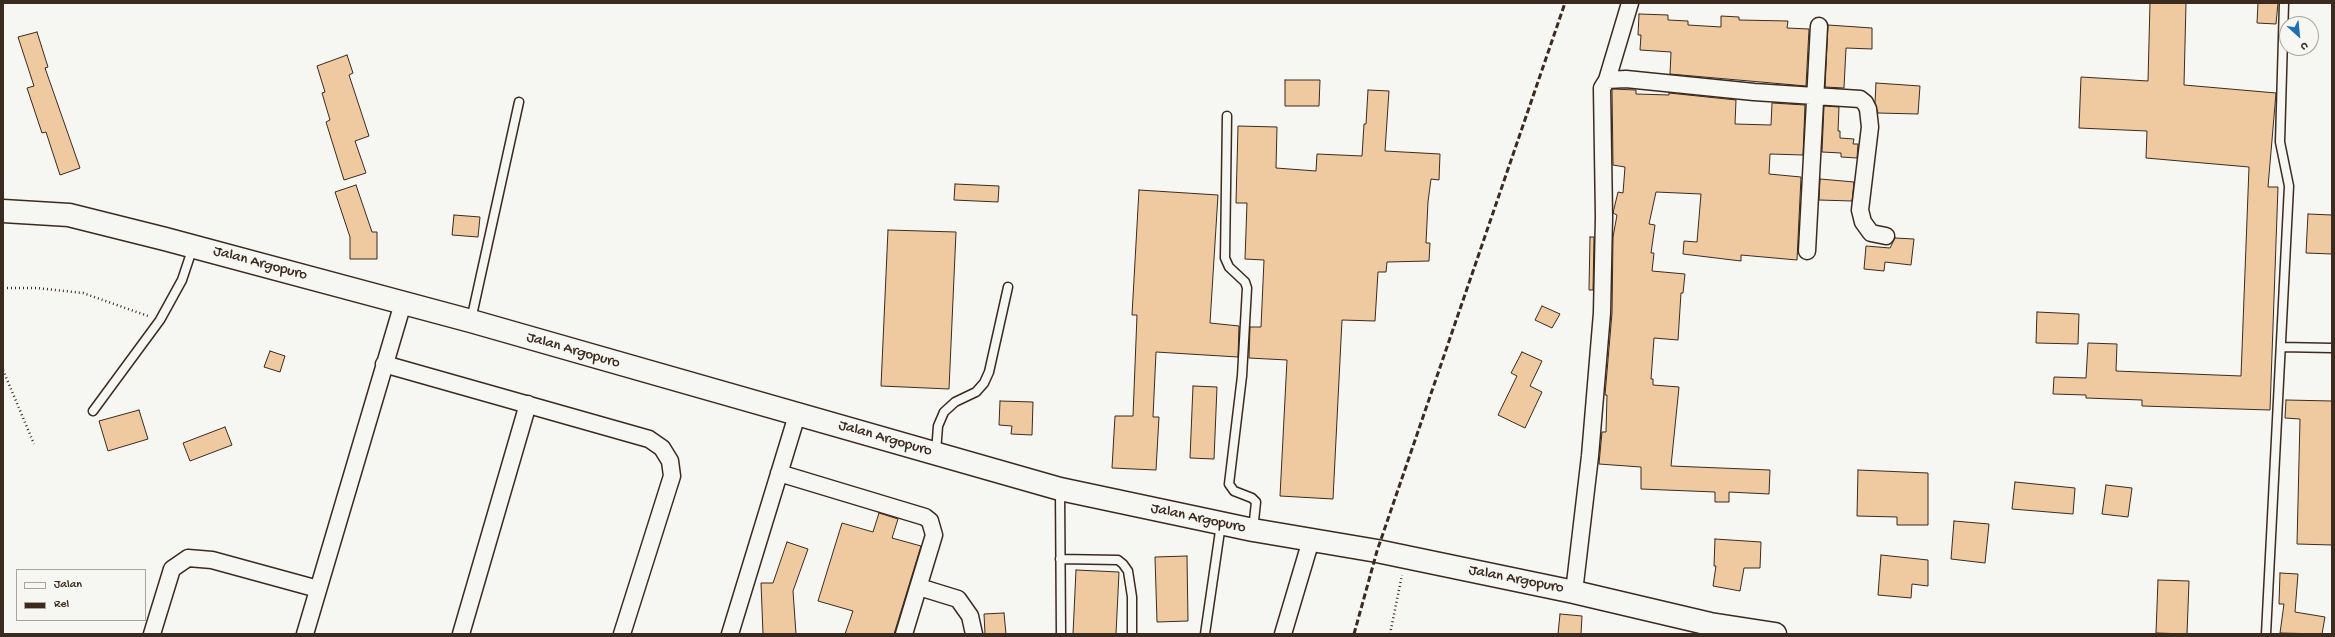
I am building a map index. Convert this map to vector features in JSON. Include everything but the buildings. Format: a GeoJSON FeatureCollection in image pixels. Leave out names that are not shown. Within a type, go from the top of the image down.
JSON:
{"type":"FeatureCollection","features":[{"type":"Feature","properties":{"kind":"highway","name":"Jalan Argopuro"},"geometry":{"type":"LineString","coordinates":[[3,211],[69,216],[194,246],[471,321],[1060,489],[1222,524],[1406,558],[1574,592],[1708,629],[1775,634]]}},
{"type":"Feature","properties":{"kind":"street"},"geometry":{"type":"LineString","coordinates":[[1574,592],[1590,456],[1602,313],[1604,217],[1602,88],[1607,80],[1630,3]]}},
{"type":"Feature","properties":{"kind":"street"},"geometry":{"type":"LineString","coordinates":[[1807,251],[1819,26]]}},
{"type":"Feature","properties":{"kind":"street"},"geometry":{"type":"LineString","coordinates":[[1607,80],[1626,79],[1860,99],[1865,103],[1870,127],[1860,210],[1863,222],[1871,233],[1886,236]]}},
{"type":"Feature","properties":{"kind":"street"},"geometry":{"type":"LineString","coordinates":[[305,634],[403,303]]}},
{"type":"Feature","properties":{"kind":"street"},"geometry":{"type":"LineString","coordinates":[[384,364],[649,439],[662,448],[670,461],[672,476],[622,634]]}},
{"type":"Feature","properties":{"kind":"street"},"geometry":{"type":"LineString","coordinates":[[461,634],[528,404]]}},
{"type":"Feature","properties":{"kind":"street"},"geometry":{"type":"LineString","coordinates":[[730,634],[797,415]]}},
{"type":"Feature","properties":{"kind":"street"},"geometry":{"type":"LineString","coordinates":[[779,473],[925,517],[930,521],[934,536],[904,634]]}},
{"type":"Feature","properties":{"kind":"street"},"geometry":{"type":"LineString","coordinates":[[1283,634],[1311,540]]}},
{"type":"Feature","properties":{"kind":"street"},"geometry":{"type":"LineString","coordinates":[[152,634],[172,569],[188,558],[212,560],[318,589]]}},
{"type":"Feature","properties":{"kind":"street"},"geometry":{"type":"LineString","coordinates":[[919,587],[958,599],[970,616],[974,634]]}},
{"type":"Feature","properties":{"kind":"lane"},"geometry":{"type":"LineString","coordinates":[[2266,634],[2289,186],[2280,142],[2284,3]]}},
{"type":"Feature","properties":{"kind":"lane"},"geometry":{"type":"LineString","coordinates":[[471,321],[519,102]]}},
{"type":"Feature","properties":{"kind":"lane"},"geometry":{"type":"LineString","coordinates":[[1227,116],[1225,258],[1229,267],[1245,282],[1248,288],[1242,376],[1229,484],[1234,491],[1252,498],[1256,502],[1253,530]]}},
{"type":"Feature","properties":{"kind":"lane"},"geometry":{"type":"LineString","coordinates":[[93,411],[160,320],[182,280],[194,246]]}},
{"type":"Feature","properties":{"kind":"lane"},"geometry":{"type":"LineString","coordinates":[[936,453],[938,426],[944,412],[955,402],[976,392],[984,383],[989,372],[1008,287]]}},
{"type":"Feature","properties":{"kind":"lane"},"geometry":{"type":"LineString","coordinates":[[2281,347],[2332,348]]}},
{"type":"Feature","properties":{"kind":"lane"},"geometry":{"type":"LineString","coordinates":[[1060,489],[1061,634]]}},
{"type":"Feature","properties":{"kind":"lane"},"geometry":{"type":"LineString","coordinates":[[1205,634],[1222,524]]}},
{"type":"Feature","properties":{"kind":"lane"},"geometry":{"type":"LineString","coordinates":[[1060,559],[1118,560],[1123,564],[1128,570],[1132,597],[1132,634]]}},
{"type":"Feature","properties":{"kind":"path"},"geometry":{"type":"LineString","coordinates":[[3,288],[37,288],[84,293],[160,320]]}},
{"type":"Feature","properties":{"kind":"path"},"geometry":{"type":"LineString","coordinates":[[3,370],[34,444]]}},
{"type":"Feature","properties":{"kind":"path"},"geometry":{"type":"LineString","coordinates":[[1390,634],[1406,558]]}},
{"type":"Feature","properties":{"kind":"railway"},"geometry":{"type":"LineString","coordinates":[[1354,634],[1377,551],[1565,3]]}}]}
